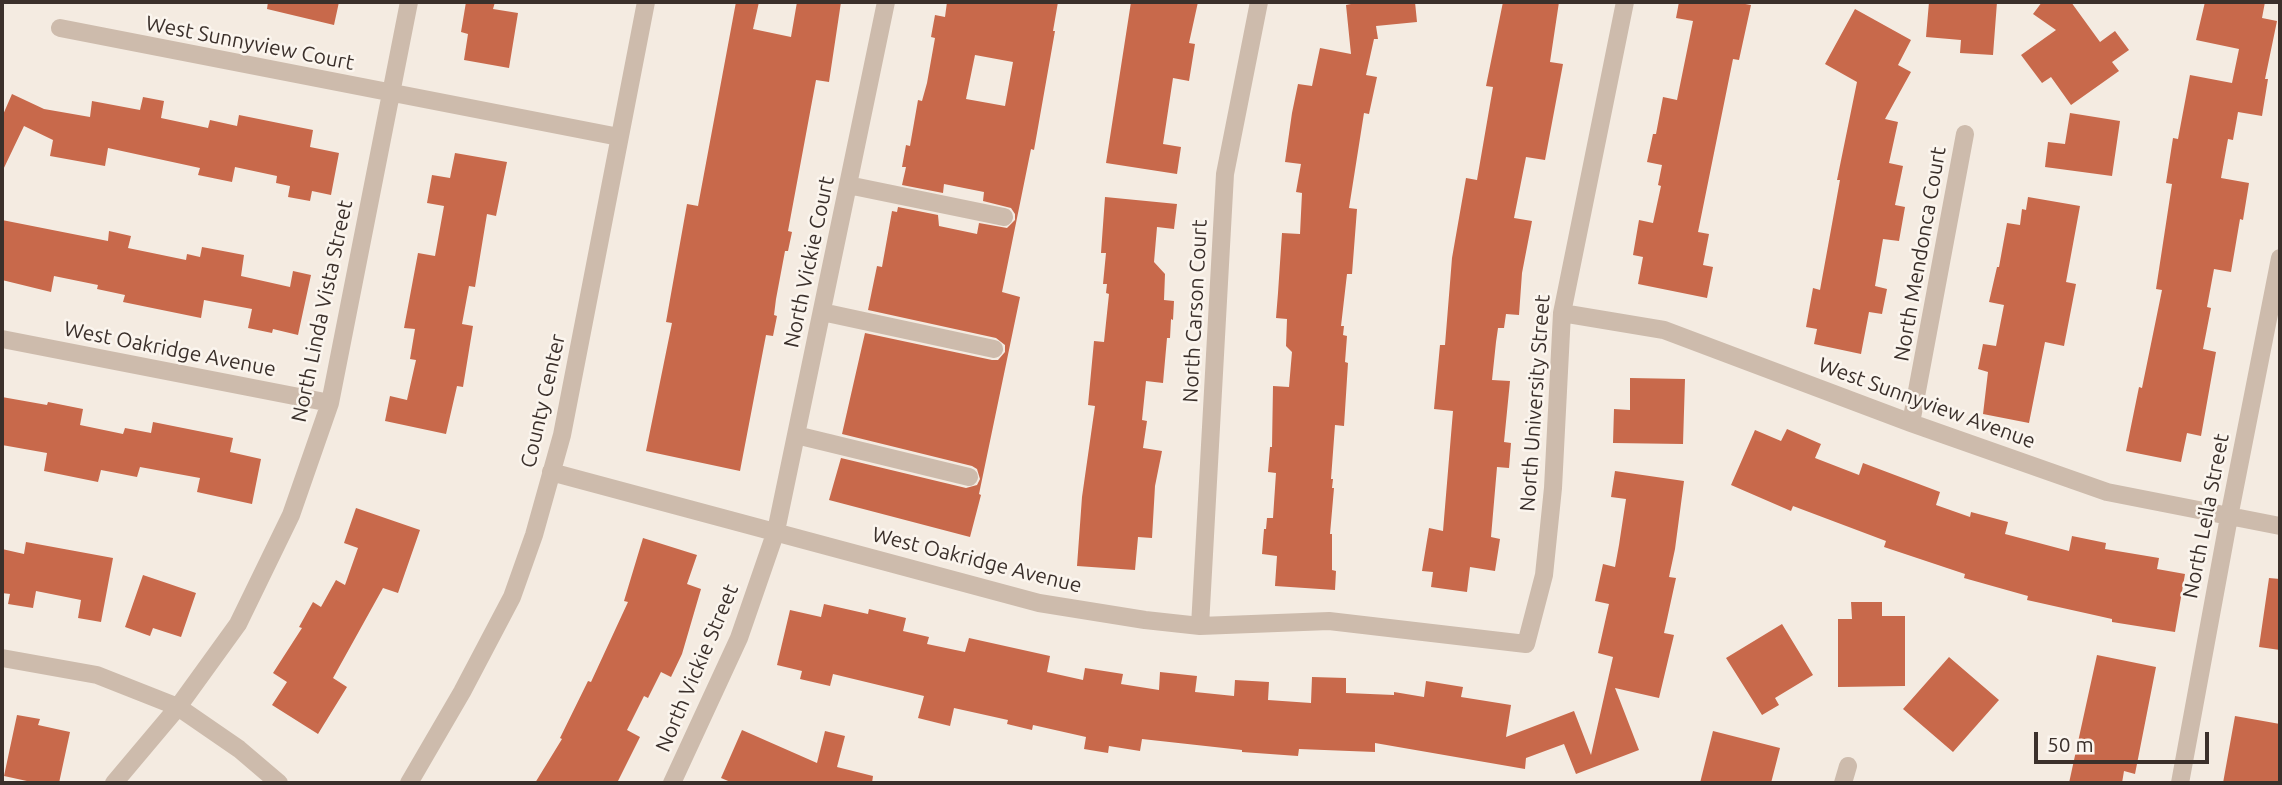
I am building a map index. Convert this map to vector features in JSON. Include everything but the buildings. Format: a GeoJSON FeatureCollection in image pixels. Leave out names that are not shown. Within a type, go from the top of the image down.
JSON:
{"type":"FeatureCollection","features":[{"type":"Feature","properties":{"kind":"street","name":"North Linda Vista Street"},"geometry":{"type":"LineString","coordinates":[[114,783],[178,707],[238,624],[291,515],[330,403],[409,2]]}},
{"type":"Feature","properties":{"kind":"street","name":"County Center"},"geometry":{"type":"LineString","coordinates":[[409,783],[462,692],[512,597],[534,535],[562,435],[646,2]]}},
{"type":"Feature","properties":{"kind":"street","name":"North Vickie Court"},"geometry":{"type":"LineString","coordinates":[[776,531],[886,2]]}},
{"type":"Feature","properties":{"kind":"street","name":"North Carson Court"},"geometry":{"type":"LineString","coordinates":[[1200,626],[1225,174],[1259,2]]}},
{"type":"Feature","properties":{"kind":"street","name":"North University Street"},"geometry":{"type":"LineString","coordinates":[[1526,644],[1544,575],[1562,313],[1625,2]]}},
{"type":"Feature","properties":{"kind":"street","name":"West Sunnyview Court"},"geometry":{"type":"LineString","coordinates":[[60,28],[391,94]]}},
{"type":"Feature","properties":{"kind":"street"},"geometry":{"type":"LineString","coordinates":[[391,94],[619,136]]}},
{"type":"Feature","properties":{"kind":"street","name":"North Mendonca Court"},"geometry":{"type":"LineString","coordinates":[[1911,423],[1965,134]]}},
{"type":"Feature","properties":{"kind":"street"},"geometry":{"type":"LineString","coordinates":[[848,185],[1004,217]]}},
{"type":"Feature","properties":{"kind":"street","name":"North Leila Street"},"geometry":{"type":"LineString","coordinates":[[2180,783],[2280,258]]}},
{"type":"Feature","properties":{"kind":"street"},"geometry":{"type":"LineString","coordinates":[[822,312],[994,349]]}},
{"type":"Feature","properties":{"kind":"street","name":"West Sunnyview Avenue"},"geometry":{"type":"LineString","coordinates":[[1562,313],[1664,330],[1911,423],[2107,492],[2280,526]]}},
{"type":"Feature","properties":{"kind":"street","name":"West Oakridge Avenue"},"geometry":{"type":"LineString","coordinates":[[2,339],[330,403]]}},
{"type":"Feature","properties":{"kind":"street"},"geometry":{"type":"LineString","coordinates":[[796,435],[969,477]]}},
{"type":"Feature","properties":{"kind":"street","name":"West Oakridge Avenue"},"geometry":{"type":"LineString","coordinates":[[551,472],[1039,603],[1200,626],[1329,621],[1526,644]]}},
{"type":"Feature","properties":{"kind":"street","name":"North Vickie Street"},"geometry":{"type":"LineString","coordinates":[[672,783],[739,638],[776,531]]}},
{"type":"Feature","properties":{"kind":"street"},"geometry":{"type":"LineString","coordinates":[[2,657],[97,675],[178,707],[239,749],[279,783]]}}]}
